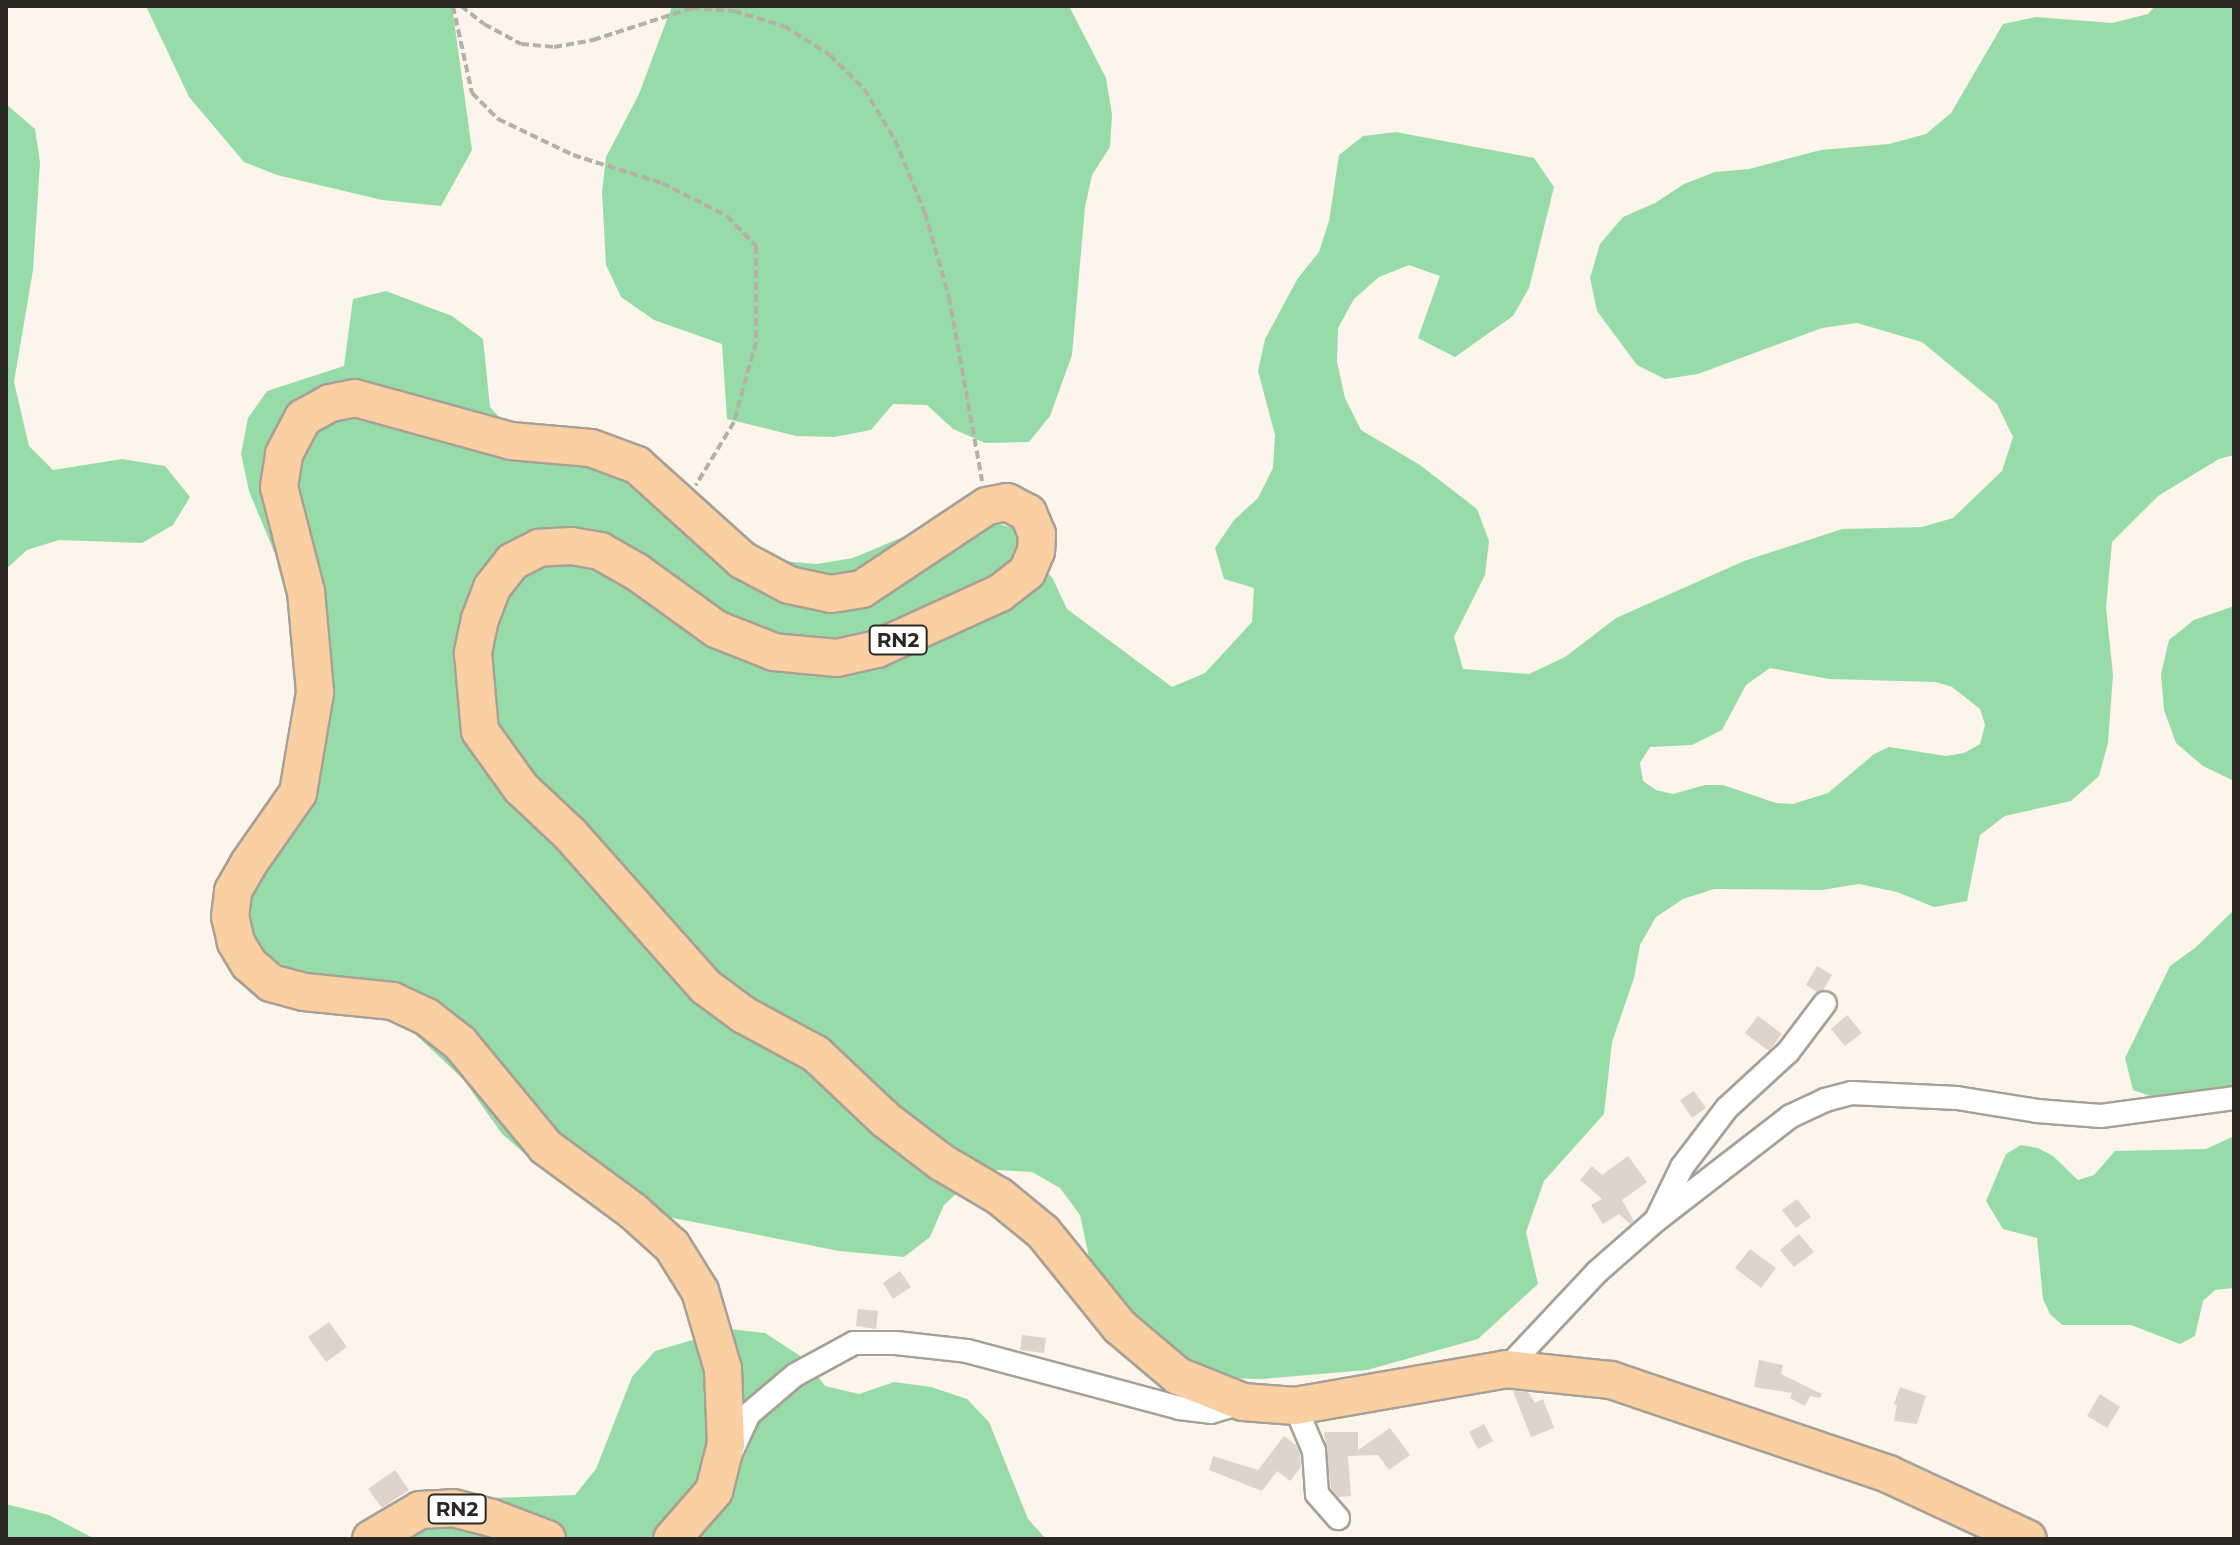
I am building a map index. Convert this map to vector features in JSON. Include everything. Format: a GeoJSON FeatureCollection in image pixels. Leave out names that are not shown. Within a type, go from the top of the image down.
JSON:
{"type":"FeatureCollection","features":[{"type":"Feature","properties":{"kind":"highway"},"geometry":{"type":"LineString","coordinates":[[672,1539],[714,1491],[726,1444],[723,1369],[700,1291],[672,1246],[633,1211],[546,1147],[460,1043],[427,1017],[393,1001],[304,992],[271,983],[249,964],[236,942],[230,917],[233,891],[298,793],[315,692],[313,638],[306,592],[279,487],[284,454],[303,418],[330,403],[355,398],[511,441],[591,448],[637,465],[742,560],[789,585],[831,594],[862,589],[987,506]]}},
{"type":"Feature","properties":{"kind":"highway","name":"RN2"},"geometry":{"type":"LineString","coordinates":[[987,506],[1007,502],[1028,513],[1037,542],[1027,572],[1000,593],[946,619],[877,649],[837,658],[774,652],[716,629],[637,572],[600,551],[572,546],[539,548],[512,562],[492,588],[480,619],[473,653],[480,731],[521,788],[588,853],[706,987],[744,1015],[816,1054],[886,1120],[941,1162],[999,1196],[1043,1232],[1120,1327],[1178,1376],[1243,1402],[1295,1406],[1506,1369],[1625,1385],[1888,1474],[2028,1539]]}},
{"type":"Feature","properties":{"kind":"highway","name":"RN2"},"geometry":{"type":"LineString","coordinates":[[371,1539],[420,1510],[453,1508],[547,1539]]}},
{"type":"Feature","properties":{"kind":"street"},"geometry":{"type":"LineString","coordinates":[[1655,1221],[1682,1167],[1727,1108],[1788,1052],[1825,1003]]}},
{"type":"Feature","properties":{"kind":"street"},"geometry":{"type":"LineString","coordinates":[[1506,1369],[1597,1272],[1655,1221],[1791,1116],[1851,1093],[1957,1098],[2037,1111],[2101,1116],[2234,1098]]}},
{"type":"Feature","properties":{"kind":"street"},"geometry":{"type":"LineString","coordinates":[[714,1491],[749,1414],[795,1375],[854,1343],[896,1343],[967,1351],[1179,1408],[1211,1412],[1243,1402]]}},
{"type":"Feature","properties":{"kind":"street"},"geometry":{"type":"LineString","coordinates":[[1295,1406],[1314,1451],[1317,1494],[1338,1518]]}},
{"type":"Feature","properties":{"kind":"path"},"geometry":{"type":"LineString","coordinates":[[453,6],[472,93],[498,119],[573,155],[662,183],[727,216],[756,246],[756,342],[734,422],[711,464],[682,504]]}},
{"type":"Feature","properties":{"kind":"path"},"geometry":{"type":"LineString","coordinates":[[461,6],[484,24],[521,44],[554,47],[593,40],[692,8],[734,11],[784,26],[830,55],[864,89],[887,127],[925,213],[949,297],[987,506]]}},
{"type":"Feature","properties":{"kind":"green space"},"geometry":{"type":"Polygon","coordinates":[[[146,6],[452,6],[472,150],[441,206],[382,200],[277,175],[244,162],[189,97],[146,6]]]}},
{"type":"Feature","properties":{"kind":"green space"},"geometry":{"type":"Polygon","coordinates":[[[672,6],[1069,6],[1106,78],[1112,114],[1110,147],[1092,175],[1085,207],[1072,355],[1050,416],[1029,442],[985,443],[953,429],[927,405],[893,404],[871,430],[834,437],[796,436],[727,419],[722,344],[654,320],[621,297],[606,265],[602,192],[606,157],[639,94],[672,6]]]}},
{"type":"Feature","properties":{"kind":"green space"},"geometry":{"type":"Polygon","coordinates":[[[2155,6],[2234,6],[2234,455],[2219,459],[2158,496],[2112,542],[2106,607],[2113,675],[2108,743],[2099,776],[2071,801],[2005,816],[1980,835],[1967,901],[1934,907],[1897,892],[1859,884],[1822,890],[1714,889],[1683,899],[1656,917],[1640,945],[1634,978],[1612,1042],[1604,1114],[1544,1181],[1526,1232],[1538,1284],[1478,1339],[1367,1370],[1262,1379],[1177,1377],[1101,1313],[1080,1215],[1060,1188],[1032,1172],[998,1170],[969,1182],[944,1205],[930,1237],[904,1257],[839,1251],[623,1208],[587,1195],[530,1158],[502,1134],[463,1079],[414,1033],[357,1001],[293,974],[250,939],[243,874],[251,842],[283,782],[298,684],[291,616],[275,554],[249,491],[241,454],[248,418],[267,391],[344,366],[353,299],[386,291],[452,316],[483,339],[490,407],[514,433],[621,457],[752,549],[782,561],[817,564],[853,558],[943,520],[978,517],[1012,528],[1053,579],[1067,609],[1172,687],[1205,673],[1252,622],[1254,588],[1224,579],[1215,548],[1234,520],[1258,498],[1273,468],[1275,435],[1258,371],[1265,339],[1298,278],[1319,252],[1329,221],[1339,155],[1363,136],[1396,132],[1534,158],[1554,187],[1529,288],[1513,316],[1455,357],[1418,338],[1440,276],[1409,265],[1379,277],[1354,299],[1338,328],[1337,362],[1345,398],[1361,430],[1420,465],[1477,509],[1489,541],[1485,575],[1454,637],[1463,669],[1529,674],[1565,657],[1616,618],[1744,561],[1842,529],[1922,527],[1953,518],[2002,471],[2013,437],[1997,404],[1922,342],[1857,323],[1822,328],[1698,374],[1665,379],[1637,365],[1597,311],[1590,278],[1600,244],[1623,217],[1655,203],[1684,184],[1715,172],[1749,169],[1821,150],[1889,144],[1926,134],[1951,113],[2003,24],[2036,17],[2112,23],[2148,14],[2155,6]],[[1770,668],[1746,685],[1722,730],[1692,745],[1650,747],[1640,763],[1643,781],[1656,790],[1673,794],[1705,785],[1723,785],[1776,803],[1793,804],[1828,793],[1874,754],[1889,747],[1946,756],[1964,753],[1980,744],[1985,725],[1980,709],[1952,687],[1936,682],[1829,679],[1770,668]]]}},
{"type":"Feature","properties":{"kind":"green space"},"geometry":{"type":"Polygon","coordinates":[[[6,104],[35,129],[40,162],[33,270],[14,382],[29,446],[53,470],[122,459],[165,466],[190,497],[173,525],[142,543],[59,540],[27,550],[6,569],[6,104]]]}},
{"type":"Feature","properties":{"kind":"green space"},"geometry":{"type":"Polygon","coordinates":[[[2234,606],[2234,781],[2203,766],[2176,743],[2164,710],[2161,674],[2169,640],[2194,620],[2234,606]]]}},
{"type":"Feature","properties":{"kind":"green space"},"geometry":{"type":"Polygon","coordinates":[[[2234,910],[2234,1090],[2164,1101],[2133,1090],[2125,1058],[2170,966],[2195,948],[2234,910]]]}},
{"type":"Feature","properties":{"kind":"green space"},"geometry":{"type":"Polygon","coordinates":[[[2234,1136],[2234,1288],[2215,1290],[2203,1301],[2195,1336],[2180,1344],[2131,1325],[2062,1325],[2050,1314],[2043,1299],[2037,1238],[2003,1229],[1986,1201],[2006,1154],[2021,1145],[2038,1148],[2053,1156],[2078,1180],[2094,1175],[2115,1151],[2206,1149],[2234,1136]]]}},
{"type":"Feature","properties":{"kind":"green space"},"geometry":{"type":"Polygon","coordinates":[[[730,1329],[765,1333],[805,1359],[825,1386],[859,1394],[894,1382],[931,1387],[967,1399],[989,1422],[1028,1519],[1046,1539],[376,1539],[465,1499],[575,1495],[596,1469],[632,1377],[655,1351],[730,1329]]]}},
{"type":"Feature","properties":{"kind":"green space"},"geometry":{"type":"Polygon","coordinates":[[[6,1504],[49,1515],[95,1539],[6,1539],[6,1504]]]}},
{"type":"Feature","properties":{"kind":"building"},"geometry":{"type":"Polygon","coordinates":[[[1817,966],[1832,975],[1823,990],[1817,992],[1806,985],[1817,966]]]}},
{"type":"Feature","properties":{"kind":"building"},"geometry":{"type":"Polygon","coordinates":[[[1847,1015],[1862,1033],[1845,1046],[1831,1029],[1847,1015]]]}},
{"type":"Feature","properties":{"kind":"building"},"geometry":{"type":"Polygon","coordinates":[[[1758,1016],[1782,1034],[1769,1051],[1745,1033],[1758,1016]]]}},
{"type":"Feature","properties":{"kind":"building"},"geometry":{"type":"Polygon","coordinates":[[[1694,1091],[1706,1108],[1692,1118],[1680,1100],[1694,1091]]]}},
{"type":"Feature","properties":{"kind":"building"},"geometry":{"type":"Polygon","coordinates":[[[1628,1156],[1647,1182],[1622,1200],[1634,1221],[1630,1224],[1619,1214],[1603,1224],[1591,1205],[1602,1199],[1580,1180],[1592,1166],[1602,1175],[1628,1156]]]}},
{"type":"Feature","properties":{"kind":"building"},"geometry":{"type":"Polygon","coordinates":[[[1797,1199],[1811,1217],[1796,1228],[1782,1210],[1797,1199]]]}},
{"type":"Feature","properties":{"kind":"building"},"geometry":{"type":"Polygon","coordinates":[[[1799,1234],[1814,1252],[1794,1267],[1780,1250],[1799,1234]]]}},
{"type":"Feature","properties":{"kind":"building"},"geometry":{"type":"Polygon","coordinates":[[[1750,1249],[1776,1268],[1761,1288],[1735,1268],[1750,1249]]]}},
{"type":"Feature","properties":{"kind":"building"},"geometry":{"type":"Polygon","coordinates":[[[900,1271],[911,1287],[893,1299],[883,1283],[900,1271]]]}},
{"type":"Feature","properties":{"kind":"building"},"geometry":{"type":"Polygon","coordinates":[[[858,1309],[878,1311],[876,1329],[856,1326],[858,1309]]]}},
{"type":"Feature","properties":{"kind":"building"},"geometry":{"type":"Polygon","coordinates":[[[329,1322],[347,1347],[326,1362],[308,1337],[329,1322]]]}},
{"type":"Feature","properties":{"kind":"building"},"geometry":{"type":"Polygon","coordinates":[[[1022,1335],[1046,1338],[1044,1353],[1020,1350],[1022,1335]]]}},
{"type":"Feature","properties":{"kind":"building"},"geometry":{"type":"Polygon","coordinates":[[[1759,1360],[1783,1365],[1781,1374],[1822,1394],[1820,1398],[1810,1396],[1805,1406],[1790,1398],[1792,1393],[1754,1387],[1759,1360]]]}},
{"type":"Feature","properties":{"kind":"building"},"geometry":{"type":"Polygon","coordinates":[[[1900,1387],[1926,1396],[1917,1424],[1894,1421],[1897,1405],[1894,1404],[1900,1387]]]}},
{"type":"Feature","properties":{"kind":"building"},"geometry":{"type":"Polygon","coordinates":[[[1513,1391],[1528,1392],[1535,1403],[1543,1399],[1554,1428],[1531,1437],[1513,1391]]]}},
{"type":"Feature","properties":{"kind":"building"},"geometry":{"type":"Polygon","coordinates":[[[2100,1394],[2120,1407],[2107,1428],[2087,1416],[2100,1394]]]}},
{"type":"Feature","properties":{"kind":"building"},"geometry":{"type":"Polygon","coordinates":[[[1484,1424],[1493,1441],[1478,1449],[1469,1432],[1484,1424]]]}},
{"type":"Feature","properties":{"kind":"building"},"geometry":{"type":"Polygon","coordinates":[[[1390,1428],[1410,1455],[1389,1470],[1378,1455],[1348,1456],[1351,1496],[1338,1497],[1331,1488],[1324,1432],[1358,1432],[1358,1450],[1390,1428]]]}},
{"type":"Feature","properties":{"kind":"building"},"geometry":{"type":"Polygon","coordinates":[[[1284,1436],[1296,1445],[1300,1454],[1301,1467],[1290,1481],[1277,1471],[1262,1491],[1209,1470],[1213,1456],[1258,1470],[1284,1436]]]}},
{"type":"Feature","properties":{"kind":"building"},"geometry":{"type":"Polygon","coordinates":[[[395,1470],[409,1490],[382,1508],[368,1489],[395,1470]]]}}]}
